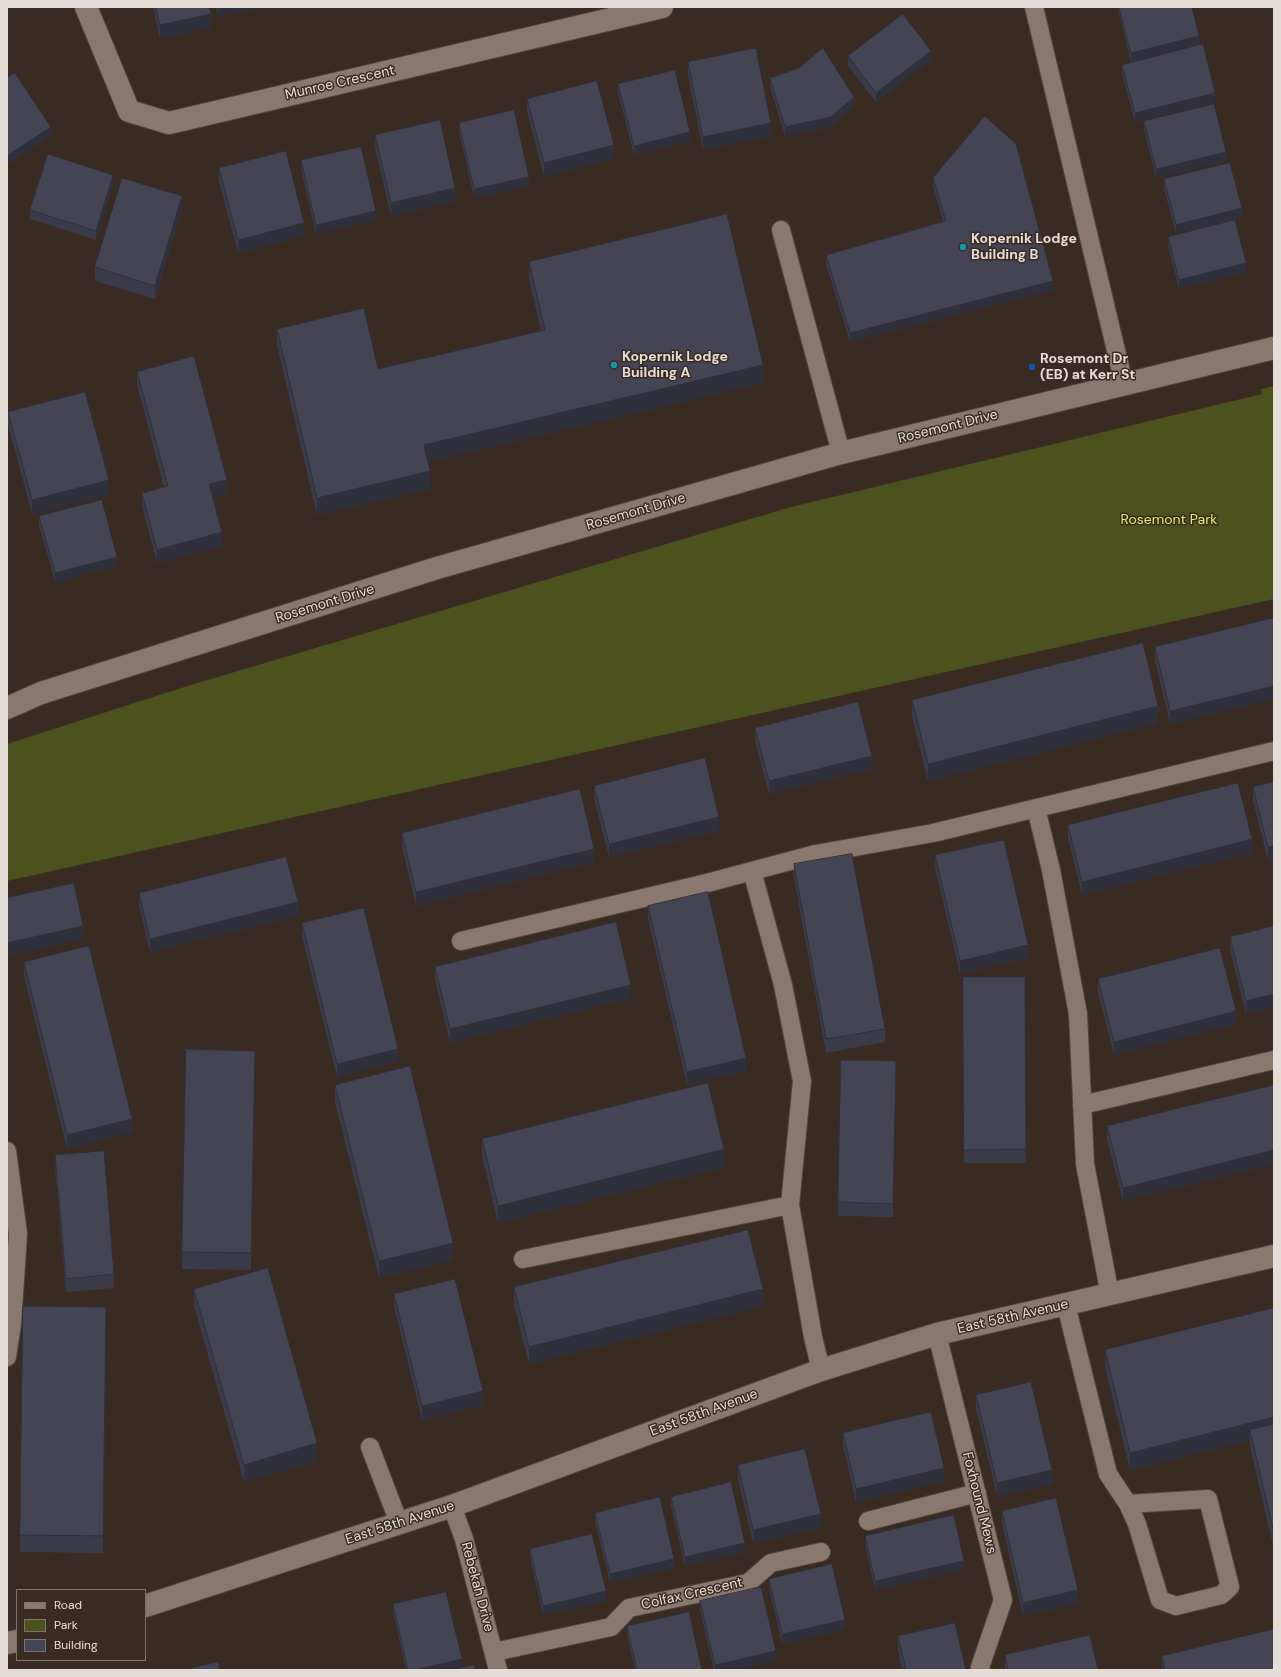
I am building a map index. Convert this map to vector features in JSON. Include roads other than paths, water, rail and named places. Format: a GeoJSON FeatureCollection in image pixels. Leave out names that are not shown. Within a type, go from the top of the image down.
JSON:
{"type":"FeatureCollection","features":[{"type":"Feature","properties":{"kind":"street","name":"Munroe Crescent"},"geometry":{"type":"LineString","coordinates":[[86,7],[129,111],[169,123],[662,7]]}},
{"type":"Feature","properties":{"kind":"street","name":"Rosemont Drive"},"geometry":{"type":"LineString","coordinates":[[7,708],[41,693],[437,568],[840,453],[1274,348]]}},
{"type":"Feature","properties":{"kind":"street","name":"East 58th Avenue"},"geometry":{"type":"LineString","coordinates":[[146,1606],[452,1506],[821,1370],[937,1334],[1274,1256]]}},
{"type":"Feature","properties":{"kind":"lane"},"geometry":{"type":"LineString","coordinates":[[1034,7],[1124,384]]}},
{"type":"Feature","properties":{"kind":"lane"},"geometry":{"type":"LineString","coordinates":[[781,230],[840,453]]}},
{"type":"Feature","properties":{"kind":"lane"},"geometry":{"type":"LineString","coordinates":[[461,941],[752,871],[816,854],[933,833],[1274,750]]}},
{"type":"Feature","properties":{"kind":"lane"},"geometry":{"type":"LineString","coordinates":[[1036,808],[1051,870],[1078,1014],[1085,1164],[1110,1295]]}},
{"type":"Feature","properties":{"kind":"lane"},"geometry":{"type":"LineString","coordinates":[[752,871],[783,985],[802,1081],[790,1205],[813,1337],[821,1370]]}},
{"type":"Feature","properties":{"kind":"lane"},"geometry":{"type":"LineString","coordinates":[[1082,1106],[1274,1060]]}},
{"type":"Feature","properties":{"kind":"lane"},"geometry":{"type":"LineString","coordinates":[[7,1151],[18,1234],[12,1324],[7,1357]]}},
{"type":"Feature","properties":{"kind":"lane"},"geometry":{"type":"LineString","coordinates":[[523,1259],[790,1205]]}},
{"type":"Feature","properties":{"kind":"lane"},"geometry":{"type":"LineString","coordinates":[[1066,1305],[1108,1474],[1128,1504],[1137,1524],[1160,1600],[1176,1606],[1222,1595],[1230,1587],[1208,1499],[1128,1504]]}},
{"type":"Feature","properties":{"kind":"lane","name":"Foxhound Mews"},"geometry":{"type":"LineString","coordinates":[[937,1334],[1003,1600],[980,1667],[981,1670]]}},
{"type":"Feature","properties":{"kind":"lane"},"geometry":{"type":"LineString","coordinates":[[370,1447],[399,1523]]}},
{"type":"Feature","properties":{"kind":"lane"},"geometry":{"type":"LineString","coordinates":[[868,1521],[977,1493]]}},
{"type":"Feature","properties":{"kind":"lane","name":"Rebekah Drive"},"geometry":{"type":"LineString","coordinates":[[452,1506],[464,1539],[498,1670]]}},
{"type":"Feature","properties":{"kind":"lane","name":"Colfax Crescent"},"geometry":{"type":"LineString","coordinates":[[494,1652],[611,1627],[629,1608],[748,1583],[771,1563],[821,1552]]}},
{"type":"Feature","properties":{"kind":"place","name":"Kopernik Lodge Building B"},"geometry":{"type":"Point","coordinates":[963,247]}},
{"type":"Feature","properties":{"kind":"place","name":"Kopernik Lodge Building A"},"geometry":{"type":"Point","coordinates":[614,365]}},
{"type":"Feature","properties":{"kind":"place","name":"Rosemont Dr (EB) at Kerr St"},"geometry":{"type":"Point","coordinates":[1032,367]}},
{"type":"Feature","properties":{"kind":"park label","name":"Rosemont Park"},"geometry":{"type":"Point","coordinates":[1169,520]}}]}
